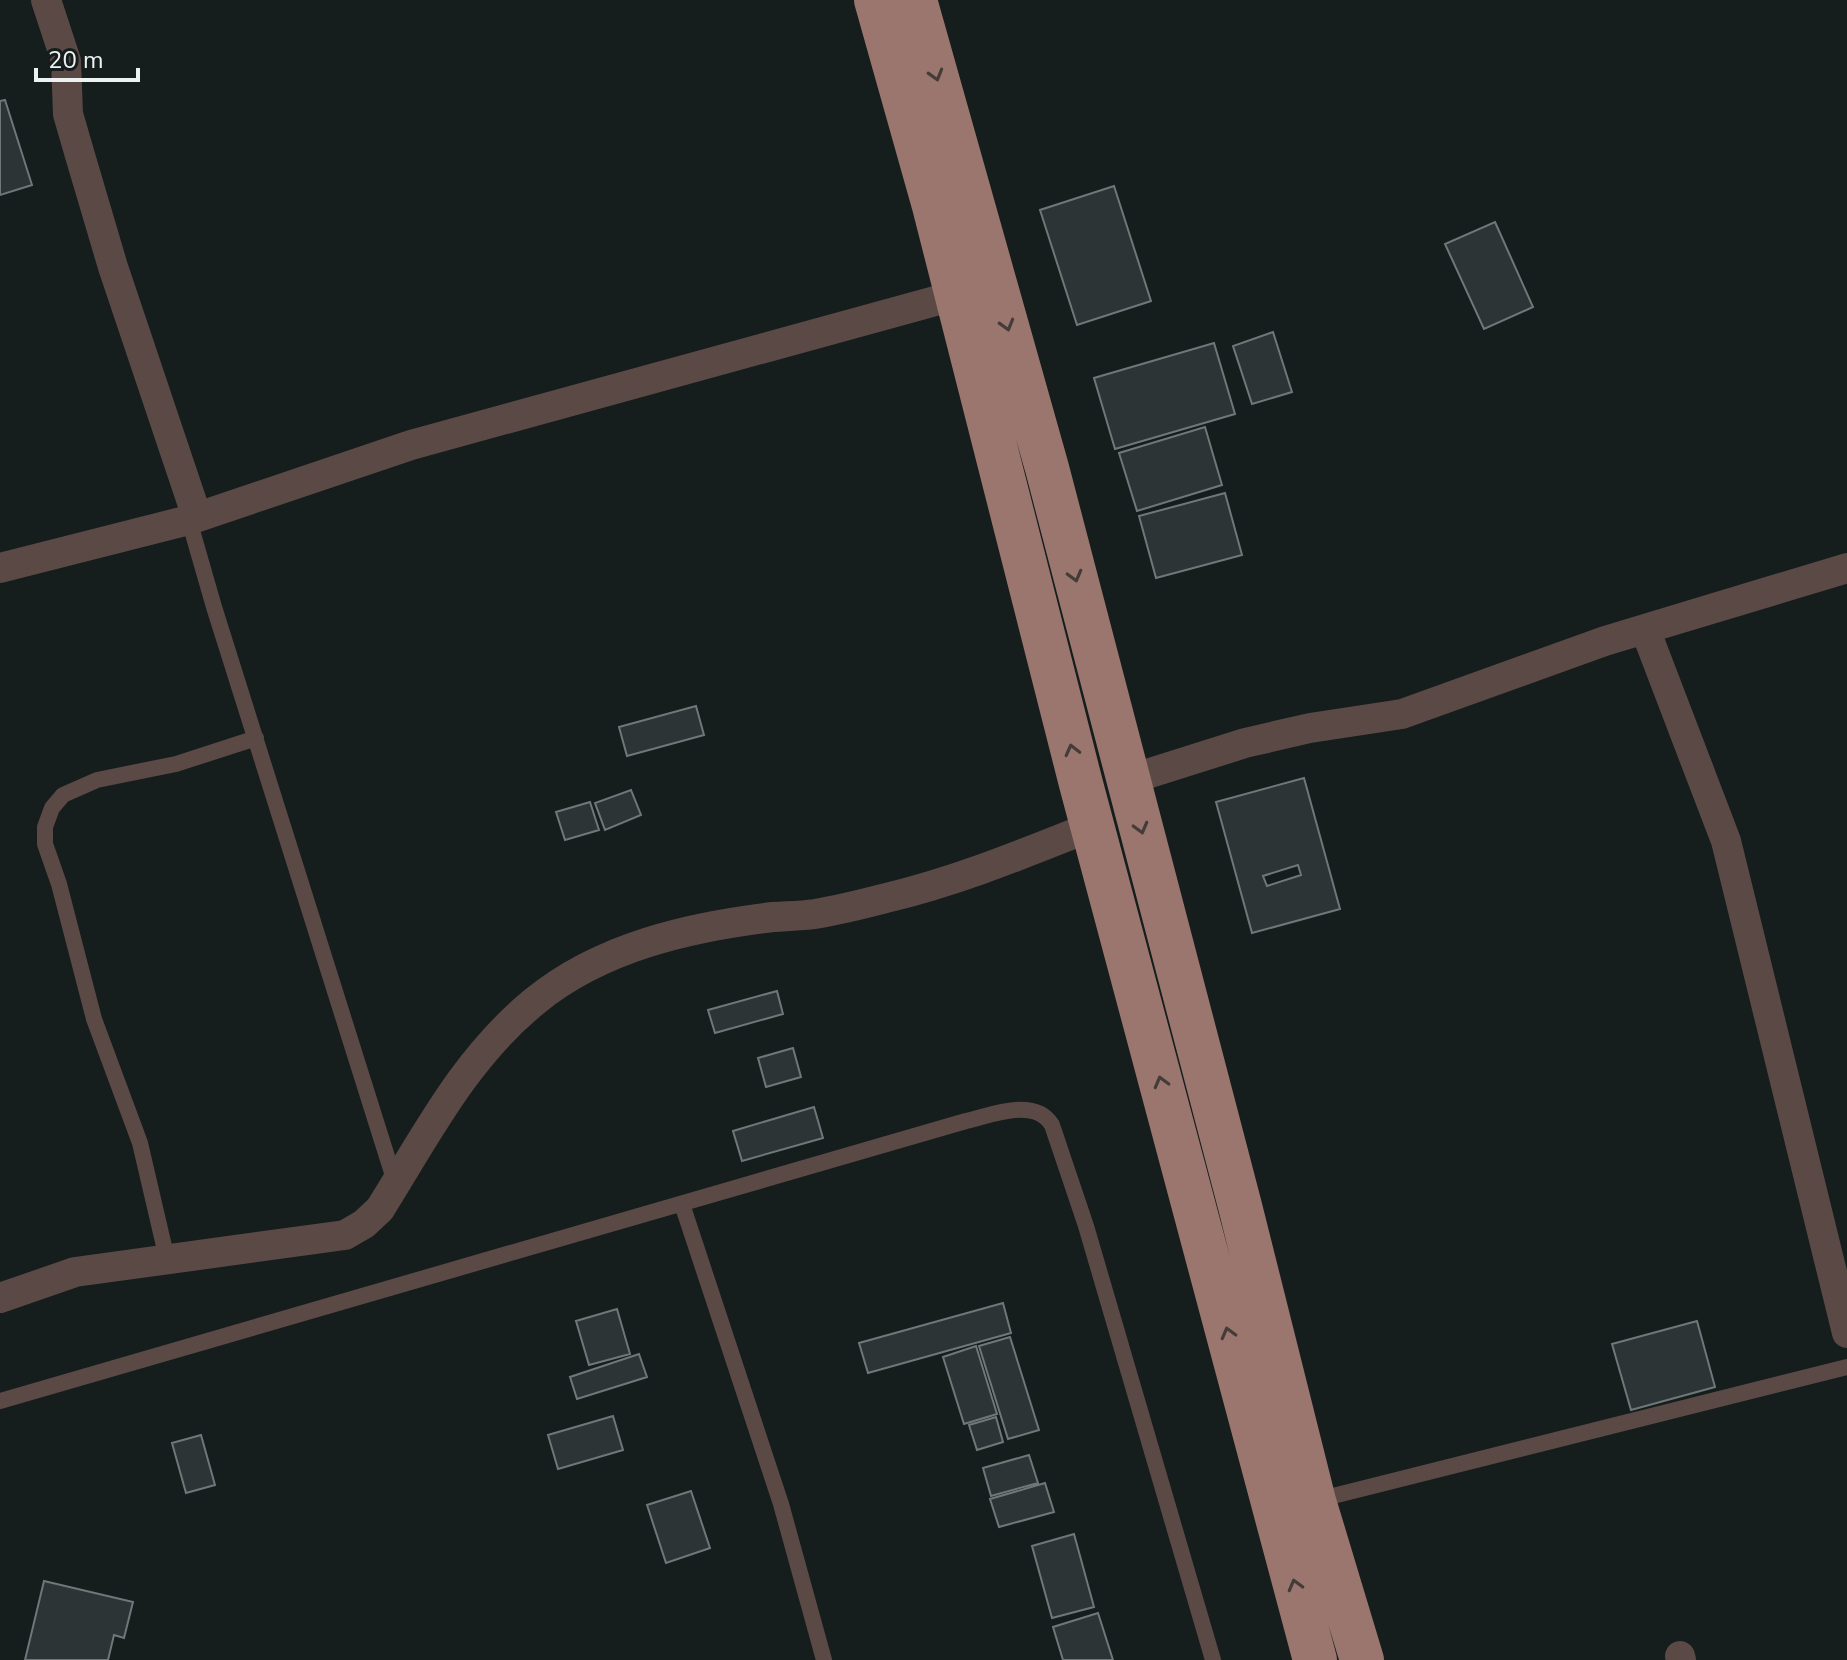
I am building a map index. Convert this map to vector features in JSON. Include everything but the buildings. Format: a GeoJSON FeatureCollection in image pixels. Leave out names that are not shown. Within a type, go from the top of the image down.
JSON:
{"type":"FeatureCollection","features":[{"type":"Feature","properties":{"kind":"main road"},"geometry":{"type":"LineString","coordinates":[[876,0],[957,295],[1093,826],[1315,1660]]}},
{"type":"Feature","properties":{"kind":"main road"},"geometry":{"type":"LineString","coordinates":[[915,0],[1047,468],[1314,1501],[1362,1660]]}},
{"type":"Feature","properties":{"kind":"street"},"geometry":{"type":"LineString","coordinates":[[46,0],[66,61],[68,114],[193,519]]}},
{"type":"Feature","properties":{"kind":"street"},"geometry":{"type":"LineString","coordinates":[[0,568],[193,519],[411,445],[957,295]]}},
{"type":"Feature","properties":{"kind":"street"},"geometry":{"type":"LineString","coordinates":[[1128,780],[1245,743],[1310,728],[1402,714],[1645,629],[1847,568]]}},
{"type":"Feature","properties":{"kind":"street"},"geometry":{"type":"LineString","coordinates":[[1645,629],[1726,841],[1847,1333]]}},
{"type":"Feature","properties":{"kind":"street"},"geometry":{"type":"LineString","coordinates":[[0,1298],[75,1272],[345,1235],[364,1224],[380,1209],[458,1083],[481,1053],[536,1000],[591,963],[620,951],[694,932],[744,921],[813,914],[903,894],[988,868],[1093,826]]}},
{"type":"Feature","properties":{"kind":"lane"},"geometry":{"type":"LineString","coordinates":[[193,519],[256,738],[396,1184]]}},
{"type":"Feature","properties":{"kind":"lane"},"geometry":{"type":"LineString","coordinates":[[167,1259],[140,1143],[94,1019],[59,884],[45,844],[45,827],[52,808],[63,795],[97,780],[176,764],[256,738]]}},
{"type":"Feature","properties":{"kind":"lane"},"geometry":{"type":"LineString","coordinates":[[0,1401],[966,1121],[1018,1109],[1035,1111],[1047,1117],[1056,1135],[1086,1226],[1213,1660]]}},
{"type":"Feature","properties":{"kind":"lane"},"geometry":{"type":"LineString","coordinates":[[682,1204],[781,1504],[824,1660]]}},
{"type":"Feature","properties":{"kind":"lane"},"geometry":{"type":"LineString","coordinates":[[1314,1501],[1847,1367]]}}]}
